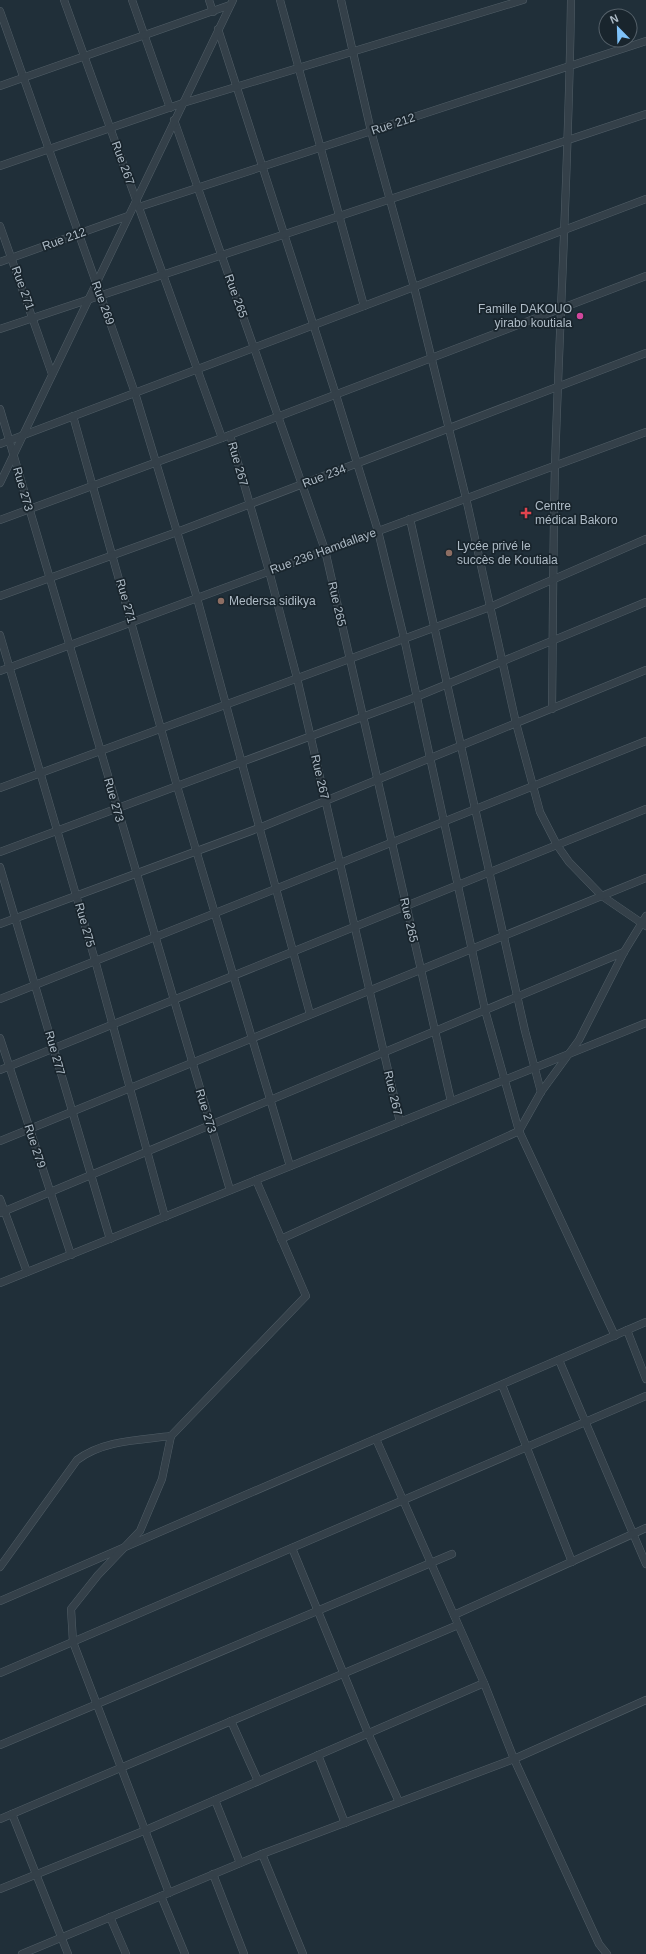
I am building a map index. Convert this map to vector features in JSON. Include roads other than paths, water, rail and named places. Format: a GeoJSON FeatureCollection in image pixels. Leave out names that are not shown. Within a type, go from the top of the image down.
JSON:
{"type":"FeatureCollection","features":[{"type":"Feature","properties":{"kind":"street","name":"Rue 267"},"geometry":{"type":"LineString","coordinates":[[64,0],[222,438]]}},
{"type":"Feature","properties":{"kind":"street"},"geometry":{"type":"LineString","coordinates":[[132,0],[146,35],[170,108]]}},
{"type":"Feature","properties":{"kind":"street"},"geometry":{"type":"LineString","coordinates":[[209,0],[213,12]]}},
{"type":"Feature","properties":{"kind":"street"},"geometry":{"type":"LineString","coordinates":[[280,0],[364,306]]}},
{"type":"Feature","properties":{"kind":"street"},"geometry":{"type":"LineString","coordinates":[[341,0],[371,131],[414,287],[430,359],[466,498],[516,723],[540,812],[557,845],[569,862],[602,896],[644,925]]}},
{"type":"Feature","properties":{"kind":"street"},"geometry":{"type":"LineString","coordinates":[[0,166],[170,108],[182,102],[354,52],[522,0]]}},
{"type":"Feature","properties":{"kind":"street"},"geometry":{"type":"LineString","coordinates":[[552,709],[556,465],[568,139],[571,0]]}},
{"type":"Feature","properties":{"kind":"street"},"geometry":{"type":"LineString","coordinates":[[0,86],[213,12],[232,2]]}},
{"type":"Feature","properties":{"kind":"street"},"geometry":{"type":"LineString","coordinates":[[0,483],[182,102],[232,2]]}},
{"type":"Feature","properties":{"kind":"street","name":"Rue 269"},"geometry":{"type":"LineString","coordinates":[[0,11],[135,393],[197,598],[310,1014]]}},
{"type":"Feature","properties":{"kind":"street"},"geometry":{"type":"LineString","coordinates":[[218,29],[286,235],[378,531],[404,638],[485,1010],[519,1131],[615,1336]]}},
{"type":"Feature","properties":{"kind":"street","name":"Rue 212"},"geometry":{"type":"LineString","coordinates":[[139,207],[262,165],[320,148],[646,41]]}},
{"type":"Feature","properties":{"kind":"street"},"geometry":{"type":"LineString","coordinates":[[0,329],[646,114]]}},
{"type":"Feature","properties":{"kind":"street","name":"Rue 265"},"geometry":{"type":"LineString","coordinates":[[174,120],[325,550],[451,1101]]}},
{"type":"Feature","properties":{"kind":"street"},"geometry":{"type":"LineString","coordinates":[[0,444],[646,199]]}},
{"type":"Feature","properties":{"kind":"street","name":"Rue 212"},"geometry":{"type":"LineString","coordinates":[[0,262],[128,216]]}},
{"type":"Feature","properties":{"kind":"street","name":"Rue 271"},"geometry":{"type":"LineString","coordinates":[[0,226],[52,374]]}},
{"type":"Feature","properties":{"kind":"street"},"geometry":{"type":"LineString","coordinates":[[0,520],[156,463],[646,276]]}},
{"type":"Feature","properties":{"kind":"street","name":"Rue 234"},"geometry":{"type":"LineString","coordinates":[[0,596],[177,532],[646,353]]}},
{"type":"Feature","properties":{"kind":"street","name":"Rue 273"},"geometry":{"type":"LineString","coordinates":[[0,409],[68,645],[230,1190]]}},
{"type":"Feature","properties":{"kind":"street","name":"Rue 271"},"geometry":{"type":"LineString","coordinates":[[73,416],[177,786],[290,1166]]}},
{"type":"Feature","properties":{"kind":"street","name":"Rue 236 Hamdallaye"},"geometry":{"type":"LineString","coordinates":[[0,671],[646,432]]}},
{"type":"Feature","properties":{"kind":"street","name":"Rue 267"},"geometry":{"type":"LineString","coordinates":[[230,435],[269,571],[297,678],[400,1122]]}},
{"type":"Feature","properties":{"kind":"street"},"geometry":{"type":"LineString","coordinates":[[410,519],[503,936],[541,1092]]}},
{"type":"Feature","properties":{"kind":"street"},"geometry":{"type":"LineString","coordinates":[[0,788],[490,607],[646,539]]}},
{"type":"Feature","properties":{"kind":"street"},"geometry":{"type":"LineString","coordinates":[[0,852],[416,697],[646,602]]}},
{"type":"Feature","properties":{"kind":"street","name":"Rue 275"},"geometry":{"type":"LineString","coordinates":[[0,635],[95,960],[165,1217]]}},
{"type":"Feature","properties":{"kind":"street"},"geometry":{"type":"LineString","coordinates":[[0,924],[326,802],[460,745],[646,670]]}},
{"type":"Feature","properties":{"kind":"street"},"geometry":{"type":"LineString","coordinates":[[0,999],[154,936],[646,741]]}},
{"type":"Feature","properties":{"kind":"street"},"geometry":{"type":"LineString","coordinates":[[0,1070],[646,809]]}},
{"type":"Feature","properties":{"kind":"street","name":"Rue 277"},"geometry":{"type":"LineString","coordinates":[[0,867],[110,1239]]}},
{"type":"Feature","properties":{"kind":"street"},"geometry":{"type":"LineString","coordinates":[[0,1141],[72,1110],[646,878]]}},
{"type":"Feature","properties":{"kind":"street"},"geometry":{"type":"LineString","coordinates":[[281,1239],[519,1131],[541,1092],[579,1040],[624,952],[644,925],[646,916]]}},
{"type":"Feature","properties":{"kind":"street"},"geometry":{"type":"LineString","coordinates":[[2,1212],[624,952]]}},
{"type":"Feature","properties":{"kind":"street"},"geometry":{"type":"LineString","coordinates":[[0,1283],[646,1023]]}},
{"type":"Feature","properties":{"kind":"street","name":"Rue 279"},"geometry":{"type":"LineString","coordinates":[[0,1038],[70,1255]]}},
{"type":"Feature","properties":{"kind":"street"},"geometry":{"type":"LineString","coordinates":[[169,1893],[73,1642],[72,1608],[98,1574],[140,1531],[162,1480],[171,1436],[306,1296],[256,1180]]}},
{"type":"Feature","properties":{"kind":"street"},"geometry":{"type":"LineString","coordinates":[[0,1199],[2,1212],[27,1272]]}},
{"type":"Feature","properties":{"kind":"street"},"geometry":{"type":"LineString","coordinates":[[0,1601],[646,1322]]}},
{"type":"Feature","properties":{"kind":"street"},"geometry":{"type":"LineString","coordinates":[[627,1330],[646,1379]]}},
{"type":"Feature","properties":{"kind":"street"},"geometry":{"type":"LineString","coordinates":[[558,1360],[646,1564]]}},
{"type":"Feature","properties":{"kind":"street"},"geometry":{"type":"LineString","coordinates":[[502,1385],[572,1562]]}},
{"type":"Feature","properties":{"kind":"street"},"geometry":{"type":"LineString","coordinates":[[0,1674],[646,1396]]}},
{"type":"Feature","properties":{"kind":"street"},"geometry":{"type":"LineString","coordinates":[[0,1567],[77,1460],[88,1452],[112,1444],[171,1436]]}},
{"type":"Feature","properties":{"kind":"street"},"geometry":{"type":"LineString","coordinates":[[376,1439],[484,1683],[514,1759],[600,1944],[607,1954]]}},
{"type":"Feature","properties":{"kind":"street"},"geometry":{"type":"LineString","coordinates":[[454,1615],[646,1528]]}},
{"type":"Feature","properties":{"kind":"street"},"geometry":{"type":"LineString","coordinates":[[292,1548],[343,1674],[398,1802]]}},
{"type":"Feature","properties":{"kind":"street"},"geometry":{"type":"LineString","coordinates":[[0,1745],[452,1554]]}},
{"type":"Feature","properties":{"kind":"street"},"geometry":{"type":"LineString","coordinates":[[0,1819],[458,1625]]}},
{"type":"Feature","properties":{"kind":"street"},"geometry":{"type":"LineString","coordinates":[[0,1889],[146,1830],[484,1683]]}},
{"type":"Feature","properties":{"kind":"street"},"geometry":{"type":"LineString","coordinates":[[22,1954],[262,1854],[514,1759],[646,1700]]}},
{"type":"Feature","properties":{"kind":"street"},"geometry":{"type":"LineString","coordinates":[[231,1721],[258,1781]]}},
{"type":"Feature","properties":{"kind":"street"},"geometry":{"type":"LineString","coordinates":[[318,1755],[345,1823]]}},
{"type":"Feature","properties":{"kind":"street"},"geometry":{"type":"LineString","coordinates":[[215,1800],[240,1863]]}},
{"type":"Feature","properties":{"kind":"street"},"geometry":{"type":"LineString","coordinates":[[12,1814],[68,1954]]}},
{"type":"Feature","properties":{"kind":"street"},"geometry":{"type":"LineString","coordinates":[[262,1854],[304,1954]]}},
{"type":"Feature","properties":{"kind":"street"},"geometry":{"type":"LineString","coordinates":[[214,1874],[244,1954]]}},
{"type":"Feature","properties":{"kind":"street"},"geometry":{"type":"LineString","coordinates":[[161,1896],[185,1954]]}},
{"type":"Feature","properties":{"kind":"street"},"geometry":{"type":"LineString","coordinates":[[110,1917],[126,1954]]}},
{"type":"Feature","properties":{"kind":"place","name":"Famille DAKOUO yirabo koutiala"},"geometry":{"type":"Point","coordinates":[580,316]}},
{"type":"Feature","properties":{"kind":"place","name":"Centre médical Bakoro"},"geometry":{"type":"Point","coordinates":[526,513]}},
{"type":"Feature","properties":{"kind":"place","name":"Lycée privé le succès de Koutiala"},"geometry":{"type":"Point","coordinates":[449,553]}},
{"type":"Feature","properties":{"kind":"place","name":"Medersa sidikya"},"geometry":{"type":"Point","coordinates":[221,601]}}]}
